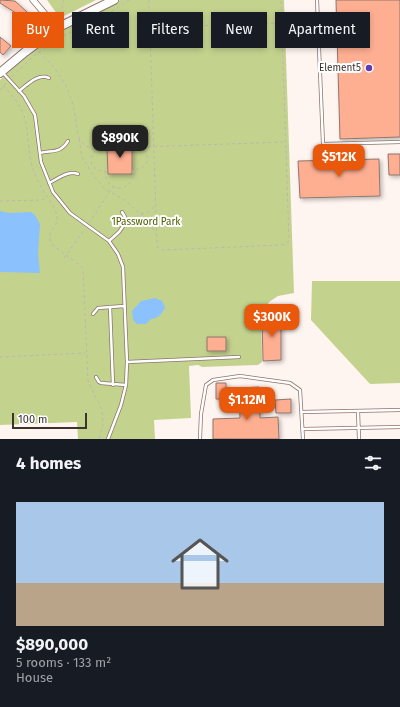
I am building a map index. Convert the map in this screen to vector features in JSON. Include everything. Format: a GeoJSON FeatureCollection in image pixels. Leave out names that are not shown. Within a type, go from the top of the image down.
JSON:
{"type":"FeatureCollection","features":[{"type":"Feature","properties":{"kind":"main road"},"geometry":{"type":"LineString","coordinates":[[64,21],[114,0]]}},
{"type":"Feature","properties":{"kind":"main road"},"geometry":{"type":"LineString","coordinates":[[0,72],[30,48]]}},
{"type":"Feature","properties":{"kind":"street"},"geometry":{"type":"LineString","coordinates":[[34,0],[46,12]]}},
{"type":"Feature","properties":{"kind":"lane"},"geometry":{"type":"LineString","coordinates":[[317,0],[323,144],[400,142]]}},
{"type":"Feature","properties":{"kind":"lane"},"geometry":{"type":"LineString","coordinates":[[0,72],[28,101],[35,115],[43,169],[53,192],[70,213],[109,241],[118,254],[123,267],[127,362],[126,385],[121,405],[108,439]]}},
{"type":"Feature","properties":{"kind":"lane"},"geometry":{"type":"LineString","coordinates":[[19,91],[40,77],[45,76],[49,78]]}},
{"type":"Feature","properties":{"kind":"lane"},"geometry":{"type":"LineString","coordinates":[[40,153],[61,150],[68,141]]}},
{"type":"Feature","properties":{"kind":"lane"},"geometry":{"type":"LineString","coordinates":[[49,183],[69,173],[74,172],[78,174]]}},
{"type":"Feature","properties":{"kind":"lane"},"geometry":{"type":"LineString","coordinates":[[109,241],[119,232],[126,222],[122,212]]}},
{"type":"Feature","properties":{"kind":"lane"},"geometry":{"type":"LineString","coordinates":[[93,314],[98,308],[124,306]]}},
{"type":"Feature","properties":{"kind":"lane"},"geometry":{"type":"LineString","coordinates":[[110,307],[113,385]]}},
{"type":"Feature","properties":{"kind":"lane"},"geometry":{"type":"LineString","coordinates":[[127,362],[239,357]]}},
{"type":"Feature","properties":{"kind":"lane"},"geometry":{"type":"LineString","coordinates":[[200,439],[201,414],[206,385],[213,380],[240,376],[290,383],[300,390],[303,439]]}},
{"type":"Feature","properties":{"kind":"lane"},"geometry":{"type":"LineString","coordinates":[[96,377],[101,383],[126,385]]}},
{"type":"Feature","properties":{"kind":"lane"},"geometry":{"type":"LineString","coordinates":[[302,412],[400,410]]}},
{"type":"Feature","properties":{"kind":"lane"},"geometry":{"type":"LineString","coordinates":[[358,411],[359,439]]}},
{"type":"Feature","properties":{"kind":"lane"},"geometry":{"type":"LineString","coordinates":[[302,429],[400,427]]}},
{"type":"Feature","properties":{"kind":"path"},"geometry":{"type":"LineString","coordinates":[[61,12],[64,0]]}},
{"type":"Feature","properties":{"kind":"path"},"geometry":{"type":"LineString","coordinates":[[0,90],[39,52],[67,34],[113,11],[129,0]]}},
{"type":"Feature","properties":{"kind":"path"},"geometry":{"type":"LineString","coordinates":[[150,0],[150,12]]}},
{"type":"Feature","properties":{"kind":"path"},"geometry":{"type":"LineString","coordinates":[[281,0],[282,12]]}},
{"type":"Feature","properties":{"kind":"path"},"geometry":{"type":"LineString","coordinates":[[203,25],[275,23]]}},
{"type":"Feature","properties":{"kind":"path"},"geometry":{"type":"LineString","coordinates":[[151,48],[156,234],[158,247],[163,250],[282,245],[287,243],[289,238],[283,48]]}},
{"type":"Feature","properties":{"kind":"path"},"geometry":{"type":"LineString","coordinates":[[39,52],[59,74],[70,94],[74,108],[82,157],[93,176],[105,189],[126,201],[147,220],[156,234]]}},
{"type":"Feature","properties":{"kind":"path"},"geometry":{"type":"LineString","coordinates":[[3,86],[14,98],[23,114],[28,130],[28,148],[32,165],[38,182],[57,214],[58,219],[50,235],[51,243],[83,269],[89,386],[98,399],[102,410],[103,424],[99,439]]}},
{"type":"Feature","properties":{"kind":"path"},"geometry":{"type":"LineString","coordinates":[[79,137],[85,145],[95,150],[104,148],[110,143],[128,142],[133,146],[142,147],[286,142]]}},
{"type":"Feature","properties":{"kind":"path"},"geometry":{"type":"LineString","coordinates":[[95,150],[90,158],[93,166],[99,171],[105,171],[111,185],[124,188],[131,182],[134,174],[133,170],[142,168],[147,162],[147,153],[142,147]]}},
{"type":"Feature","properties":{"kind":"path"},"geometry":{"type":"LineString","coordinates":[[0,201],[42,200],[46,197]]}},
{"type":"Feature","properties":{"kind":"path"},"geometry":{"type":"LineString","coordinates":[[140,214],[148,212],[156,206]]}},
{"type":"Feature","properties":{"kind":"path"},"geometry":{"type":"LineString","coordinates":[[0,357],[87,353]]}},
{"type":"Feature","properties":{"kind":"green space"},"geometry":{"type":"Polygon","coordinates":[[[47,0],[96,0],[64,16],[64,12],[56,12],[47,0]]]}},
{"type":"Feature","properties":{"kind":"green space","name":"1Password Park"},"geometry":{"type":"Polygon","coordinates":[[[120,0],[284,0],[284,12],[275,12],[275,48],[286,48],[294,293],[278,296],[269,302],[261,315],[262,362],[258,365],[189,366],[191,418],[154,420],[155,439],[78,439],[77,422],[0,425],[0,80],[37,48],[64,48],[64,30],[72,26],[72,48],[129,48],[129,12],[99,12],[120,0]]]}},
{"type":"Feature","properties":{"kind":"green space"},"geometry":{"type":"Polygon","coordinates":[[[312,281],[400,281],[400,383],[370,384],[311,320],[312,281]]]}},
{"type":"Feature","properties":{"kind":"water"},"geometry":{"type":"Polygon","coordinates":[[[0,211],[9,213],[31,212],[35,215],[40,224],[38,254],[40,273],[0,272],[0,211]]]}},
{"type":"Feature","properties":{"kind":"water"},"geometry":{"type":"Polygon","coordinates":[[[155,298],[162,301],[165,307],[161,314],[156,318],[151,319],[146,324],[137,324],[133,320],[132,311],[141,301],[155,298]]]}},
{"type":"Feature","properties":{"kind":"building"},"geometry":{"type":"Polygon","coordinates":[[[0,0],[15,1],[27,12],[14,12],[0,3],[0,0]]]}},
{"type":"Feature","properties":{"kind":"building","name":"Element5"},"geometry":{"type":"Polygon","coordinates":[[[336,0],[400,0],[400,137],[340,139],[337,48],[370,48],[370,12],[336,12],[336,0]]]}},
{"type":"Feature","properties":{"kind":"building"},"geometry":{"type":"Polygon","coordinates":[[[0,37],[11,46],[3,55],[0,52],[0,37]]]}},
{"type":"Feature","properties":{"kind":"building"},"geometry":{"type":"Polygon","coordinates":[[[114,143],[124,143],[132,147],[132,174],[108,174],[107,147],[114,143]]]}},
{"type":"Feature","properties":{"kind":"building"},"geometry":{"type":"Polygon","coordinates":[[[388,154],[400,154],[400,175],[389,175],[388,154]]]}},
{"type":"Feature","properties":{"kind":"building"},"geometry":{"type":"Polygon","coordinates":[[[379,159],[380,196],[300,198],[298,161],[379,159]]]}},
{"type":"Feature","properties":{"kind":"building"},"geometry":{"type":"Polygon","coordinates":[[[262,316],[281,316],[281,360],[263,361],[262,316]]]}},
{"type":"Feature","properties":{"kind":"building"},"geometry":{"type":"Polygon","coordinates":[[[207,337],[226,337],[226,351],[207,351],[207,337]]]}},
{"type":"Feature","properties":{"kind":"building"},"geometry":{"type":"Polygon","coordinates":[[[216,383],[226,383],[226,399],[216,399],[216,383]]]}},
{"type":"Feature","properties":{"kind":"building"},"geometry":{"type":"Polygon","coordinates":[[[259,387],[260,418],[278,417],[279,439],[213,439],[213,419],[240,418],[239,388],[259,387]]]}},
{"type":"Feature","properties":{"kind":"building"},"geometry":{"type":"Polygon","coordinates":[[[291,399],[291,413],[276,413],[275,400],[291,399]]]}},
{"type":"Feature","properties":{"kind":"place","name":"Element5"},"geometry":{"type":"Point","coordinates":[369,68]}}]}
